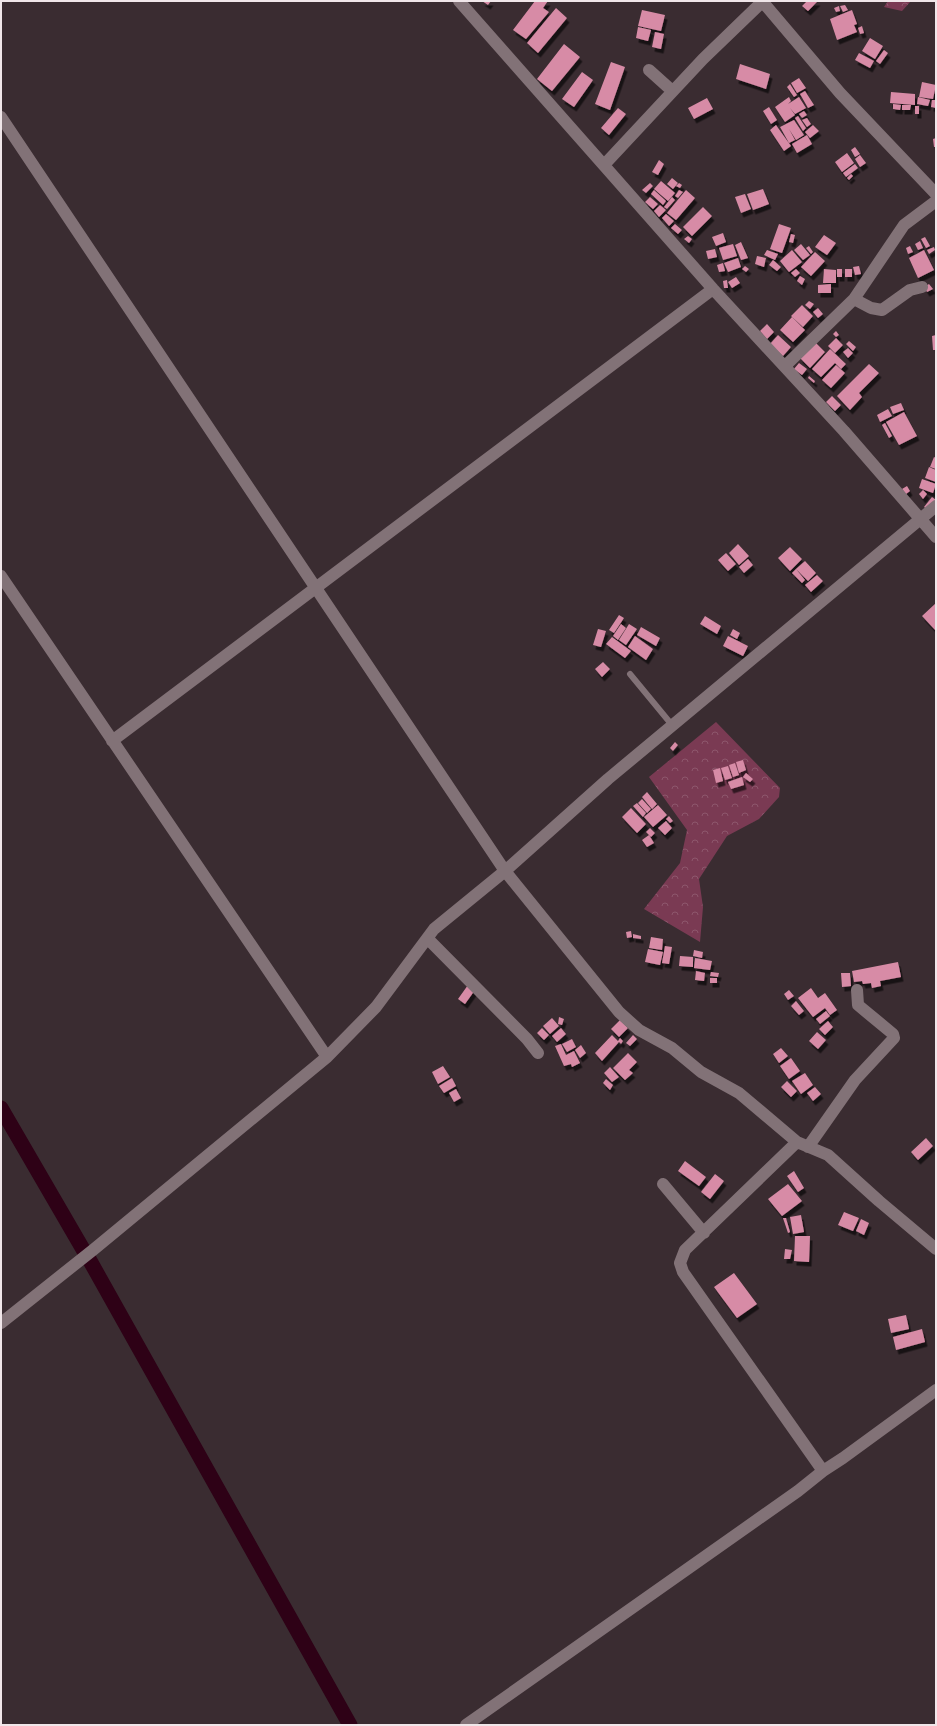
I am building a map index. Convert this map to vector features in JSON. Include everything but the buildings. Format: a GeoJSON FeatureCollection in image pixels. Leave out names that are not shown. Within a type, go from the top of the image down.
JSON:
{"type":"FeatureCollection","features":[{"type":"Feature","properties":{"kind":"street"},"geometry":{"type":"LineString","coordinates":[[459,1],[713,289],[844,431],[936,537]]}},
{"type":"Feature","properties":{"kind":"street"},"geometry":{"type":"LineString","coordinates":[[604,165],[703,59],[763,1],[840,94],[936,194]]}},
{"type":"Feature","properties":{"kind":"street"},"geometry":{"type":"LineString","coordinates":[[649,70],[674,90]]}},
{"type":"Feature","properties":{"kind":"street"},"geometry":{"type":"LineString","coordinates":[[1,117],[506,871],[619,1012],[639,1030],[672,1048],[701,1072],[739,1093],[802,1144],[828,1155],[879,1201],[936,1249]]}},
{"type":"Feature","properties":{"kind":"street"},"geometry":{"type":"LineString","coordinates":[[785,366],[854,299],[904,225],[936,201]]}},
{"type":"Feature","properties":{"kind":"street"},"geometry":{"type":"LineString","coordinates":[[854,299],[871,308],[882,310],[910,290],[922,287]]}},
{"type":"Feature","properties":{"kind":"street"},"geometry":{"type":"LineString","coordinates":[[112,741],[713,289]]}},
{"type":"Feature","properties":{"kind":"street"},"geometry":{"type":"LineString","coordinates":[[1,1323],[82,1260],[327,1057],[376,1006],[428,939],[434,929],[506,871],[608,779],[672,725],[919,518],[936,506]]}},
{"type":"Feature","properties":{"kind":"street"},"geometry":{"type":"LineString","coordinates":[[1,576],[327,1057]]}},
{"type":"Feature","properties":{"kind":"street"},"geometry":{"type":"LineString","coordinates":[[428,939],[489,999],[538,1053]]}},
{"type":"Feature","properties":{"kind":"street"},"geometry":{"type":"LineString","coordinates":[[823,1471],[683,1272],[680,1263],[685,1250],[802,1144],[855,1080],[894,1038],[893,1034],[858,1005],[857,990]]}},
{"type":"Feature","properties":{"kind":"street"},"geometry":{"type":"LineString","coordinates":[[663,1184],[704,1233]]}},
{"type":"Feature","properties":{"kind":"street"},"geometry":{"type":"LineString","coordinates":[[466,1725],[792,1496],[823,1471],[936,1390]]}},
{"type":"Feature","properties":{"kind":"lane"},"geometry":{"type":"LineString","coordinates":[[630,674],[672,725]]}},
{"type":"Feature","properties":{"kind":"green space"},"geometry":{"type":"Polygon","coordinates":[[[888,1],[911,1],[902,11],[884,7],[888,1]]]}},
{"type":"Feature","properties":{"kind":"green space"},"geometry":{"type":"Polygon","coordinates":[[[716,722],[780,788],[779,797],[759,819],[727,836],[699,879],[703,907],[700,942],[644,909],[680,863],[687,830],[649,777],[716,722]]]}},
{"type":"Feature","properties":{"kind":"waterway"},"geometry":{"type":"LineString","coordinates":[[1,1108],[84,1251]]}},
{"type":"Feature","properties":{"kind":"waterway"},"geometry":{"type":"LineString","coordinates":[[89,1259],[350,1725]]}}]}
